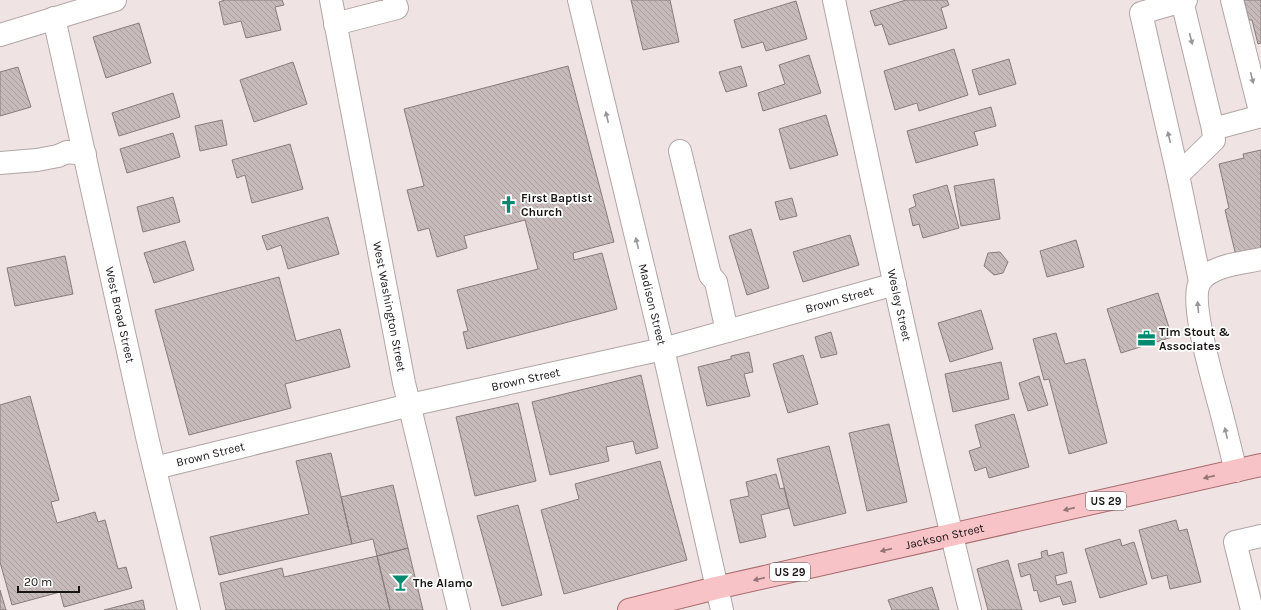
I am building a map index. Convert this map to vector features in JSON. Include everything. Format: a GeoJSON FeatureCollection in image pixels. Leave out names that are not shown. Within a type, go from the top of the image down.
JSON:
{"type":"FeatureCollection","features":[{"type":"Feature","properties":{"kind":"main road","name":"Jackson Street"},"geometry":{"type":"LineString","coordinates":[[629,610],[716,588],[1261,465]]}},
{"type":"Feature","properties":{"kind":"street"},"geometry":{"type":"LineString","coordinates":[[0,35],[115,0]]}},
{"type":"Feature","properties":{"kind":"street","name":"West Washington Street"},"geometry":{"type":"LineString","coordinates":[[331,0],[410,404],[459,610]]}},
{"type":"Feature","properties":{"kind":"street"},"geometry":{"type":"LineString","coordinates":[[335,24],[396,8],[394,0]]}},
{"type":"Feature","properties":{"kind":"street","name":"Madison Street"},"geometry":{"type":"LineString","coordinates":[[579,0],[663,349],[722,610]]}},
{"type":"Feature","properties":{"kind":"street","name":"Wesley Street"},"geometry":{"type":"LineString","coordinates":[[834,0],[894,284],[951,536],[970,610]]}},
{"type":"Feature","properties":{"kind":"street"},"geometry":{"type":"LineString","coordinates":[[1213,130],[1261,115],[1254,55],[1232,0]]}},
{"type":"Feature","properties":{"kind":"street"},"geometry":{"type":"LineString","coordinates":[[1178,175],[1214,140],[1184,1],[1141,13],[1178,175],[1200,281]]}},
{"type":"Feature","properties":{"kind":"street","name":"West Broad Street"},"geometry":{"type":"LineString","coordinates":[[54,18],[155,468],[190,610]]}},
{"type":"Feature","properties":{"kind":"street"},"geometry":{"type":"LineString","coordinates":[[680,151],[710,275],[716,282],[727,331]]}},
{"type":"Feature","properties":{"kind":"street"},"geometry":{"type":"LineString","coordinates":[[0,163],[37,160],[58,156],[67,152],[85,154]]}},
{"type":"Feature","properties":{"kind":"street"},"geometry":{"type":"LineString","coordinates":[[1236,471],[1203,342],[1197,288],[1200,281],[1212,271],[1222,267],[1261,259]]}},
{"type":"Feature","properties":{"kind":"street","name":"Brown Street"},"geometry":{"type":"LineString","coordinates":[[155,468],[410,404],[663,349],[894,284]]}},
{"type":"Feature","properties":{"kind":"street"},"geometry":{"type":"LineString","coordinates":[[1252,610],[1235,542],[1261,536]]}},
{"type":"Feature","properties":{"kind":"building"},"geometry":{"type":"Polygon","coordinates":[[[225,0],[282,0],[284,5],[275,7],[281,30],[246,38],[241,21],[224,25],[219,2],[225,0]]]}},
{"type":"Feature","properties":{"kind":"building"},"geometry":{"type":"Polygon","coordinates":[[[631,0],[670,0],[679,42],[643,50],[631,0]]]}},
{"type":"Feature","properties":{"kind":"building"},"geometry":{"type":"Polygon","coordinates":[[[906,0],[947,0],[949,5],[941,8],[947,28],[889,45],[882,24],[875,26],[870,11],[906,0]]]}},
{"type":"Feature","properties":{"kind":"building"},"geometry":{"type":"Polygon","coordinates":[[[1244,0],[1261,0],[1261,43],[1258,44],[1252,20],[1249,20],[1244,0]]]}},
{"type":"Feature","properties":{"kind":"building"},"geometry":{"type":"Polygon","coordinates":[[[796,1],[807,39],[766,51],[763,42],[742,48],[734,20],[796,1]]]}},
{"type":"Feature","properties":{"kind":"building"},"geometry":{"type":"Polygon","coordinates":[[[139,23],[151,63],[106,78],[93,37],[139,23]]]}},
{"type":"Feature","properties":{"kind":"building"},"geometry":{"type":"Polygon","coordinates":[[[954,49],[968,95],[919,111],[917,103],[895,110],[884,71],[954,49]]]}},
{"type":"Feature","properties":{"kind":"building"},"geometry":{"type":"Polygon","coordinates":[[[809,55],[821,93],[763,111],[758,93],[785,84],[779,65],[809,55]]]}},
{"type":"Feature","properties":{"kind":"building"},"geometry":{"type":"Polygon","coordinates":[[[1009,59],[1016,84],[979,95],[972,70],[1009,59]]]}},
{"type":"Feature","properties":{"kind":"building"},"geometry":{"type":"Polygon","coordinates":[[[293,62],[307,104],[254,122],[240,80],[293,62]]]}},
{"type":"Feature","properties":{"kind":"building","name":"First Baptist Church"},"geometry":{"type":"Polygon","coordinates":[[[568,66],[614,242],[573,253],[574,260],[602,253],[617,309],[467,349],[463,332],[468,331],[457,290],[538,269],[525,220],[464,236],[467,248],[437,257],[429,228],[418,231],[407,190],[424,186],[404,109],[568,66]]]}},
{"type":"Feature","properties":{"kind":"building"},"geometry":{"type":"Polygon","coordinates":[[[741,66],[747,86],[726,92],[719,72],[741,66]]]}},
{"type":"Feature","properties":{"kind":"building"},"geometry":{"type":"Polygon","coordinates":[[[18,67],[31,107],[0,116],[0,72],[18,67]]]}},
{"type":"Feature","properties":{"kind":"building"},"geometry":{"type":"Polygon","coordinates":[[[173,93],[180,117],[119,136],[112,113],[173,93]]]}},
{"type":"Feature","properties":{"kind":"building"},"geometry":{"type":"Polygon","coordinates":[[[991,107],[996,126],[974,132],[978,145],[916,163],[907,131],[991,107]]]}},
{"type":"Feature","properties":{"kind":"building"},"geometry":{"type":"Polygon","coordinates":[[[826,115],[838,155],[790,169],[779,129],[826,115]]]}},
{"type":"Feature","properties":{"kind":"building"},"geometry":{"type":"Polygon","coordinates":[[[222,120],[227,145],[200,151],[195,126],[222,120]]]}},
{"type":"Feature","properties":{"kind":"building"},"geometry":{"type":"Polygon","coordinates":[[[173,133],[180,157],[127,173],[120,149],[173,133]]]}},
{"type":"Feature","properties":{"kind":"building"},"geometry":{"type":"Polygon","coordinates":[[[290,144],[303,189],[252,203],[245,175],[237,178],[232,160],[290,144]]]}},
{"type":"Feature","properties":{"kind":"building"},"geometry":{"type":"Polygon","coordinates":[[[1261,150],[1261,249],[1236,256],[1225,210],[1229,208],[1219,164],[1244,158],[1243,154],[1261,150]]]}},
{"type":"Feature","properties":{"kind":"building"},"geometry":{"type":"Polygon","coordinates":[[[994,179],[1000,219],[961,226],[954,186],[994,179]]]}},
{"type":"Feature","properties":{"kind":"building"},"geometry":{"type":"Polygon","coordinates":[[[947,185],[959,228],[923,238],[919,224],[913,226],[909,209],[916,206],[913,195],[947,185]]]}},
{"type":"Feature","properties":{"kind":"building"},"geometry":{"type":"Polygon","coordinates":[[[173,197],[180,222],[143,232],[137,207],[173,197]]]}},
{"type":"Feature","properties":{"kind":"building"},"geometry":{"type":"Polygon","coordinates":[[[792,198],[797,216],[780,220],[775,202],[792,198]]]}},
{"type":"Feature","properties":{"kind":"building"},"geometry":{"type":"Polygon","coordinates":[[[328,217],[339,254],[288,269],[281,245],[267,250],[262,236],[328,217]]]}},
{"type":"Feature","properties":{"kind":"building"},"geometry":{"type":"Polygon","coordinates":[[[751,229],[769,288],[747,295],[729,236],[751,229]]]}},
{"type":"Feature","properties":{"kind":"building"},"geometry":{"type":"Polygon","coordinates":[[[850,235],[859,265],[803,282],[793,252],[850,235]]]}},
{"type":"Feature","properties":{"kind":"building"},"geometry":{"type":"Polygon","coordinates":[[[1076,240],[1084,267],[1047,277],[1040,251],[1076,240]]]}},
{"type":"Feature","properties":{"kind":"building"},"geometry":{"type":"Polygon","coordinates":[[[185,241],[194,270],[154,283],[144,253],[185,241]]]}},
{"type":"Feature","properties":{"kind":"building"},"geometry":{"type":"Polygon","coordinates":[[[1000,252],[1008,262],[1003,273],[994,275],[984,266],[988,253],[1000,252]]]}},
{"type":"Feature","properties":{"kind":"building"},"geometry":{"type":"Polygon","coordinates":[[[65,256],[73,294],[15,306],[7,268],[65,256]]]}},
{"type":"Feature","properties":{"kind":"building"},"geometry":{"type":"Polygon","coordinates":[[[279,277],[296,341],[340,329],[350,367],[285,384],[291,408],[189,435],[155,310],[279,277]]]}},
{"type":"Feature","properties":{"kind":"building"},"geometry":{"type":"Polygon","coordinates":[[[1158,293],[1172,337],[1121,353],[1107,309],[1158,293]]]}},
{"type":"Feature","properties":{"kind":"building"},"geometry":{"type":"Polygon","coordinates":[[[981,310],[993,349],[950,362],[938,323],[981,310]]]}},
{"type":"Feature","properties":{"kind":"building"},"geometry":{"type":"Polygon","coordinates":[[[831,332],[837,354],[821,358],[815,337],[831,332]]]}},
{"type":"Feature","properties":{"kind":"building"},"geometry":{"type":"Polygon","coordinates":[[[1056,333],[1065,364],[1085,359],[1107,443],[1069,454],[1049,379],[1044,380],[1033,339],[1056,333]]]}},
{"type":"Feature","properties":{"kind":"building"},"geometry":{"type":"Polygon","coordinates":[[[749,352],[753,372],[744,374],[750,396],[707,406],[698,367],[731,359],[731,356],[749,352]]]}},
{"type":"Feature","properties":{"kind":"building"},"geometry":{"type":"Polygon","coordinates":[[[803,355],[818,404],[788,413],[773,364],[803,355]]]}},
{"type":"Feature","properties":{"kind":"building"},"geometry":{"type":"Polygon","coordinates":[[[1001,362],[1009,399],[953,412],[945,374],[1001,362]]]}},
{"type":"Feature","properties":{"kind":"building"},"geometry":{"type":"Polygon","coordinates":[[[641,375],[658,448],[636,454],[633,441],[606,447],[609,461],[550,475],[532,402],[641,375]]]}},
{"type":"Feature","properties":{"kind":"building"},"geometry":{"type":"Polygon","coordinates":[[[1039,376],[1048,405],[1028,411],[1019,383],[1039,376]]]}},
{"type":"Feature","properties":{"kind":"building"},"geometry":{"type":"Polygon","coordinates":[[[30,396],[59,500],[51,502],[57,523],[95,512],[98,522],[105,520],[118,569],[126,567],[132,588],[64,607],[60,592],[12,605],[0,562],[0,405],[30,396]]]}},
{"type":"Feature","properties":{"kind":"building"},"geometry":{"type":"Polygon","coordinates":[[[518,403],[536,481],[475,496],[456,417],[518,403]]]}},
{"type":"Feature","properties":{"kind":"building"},"geometry":{"type":"Polygon","coordinates":[[[1014,414],[1029,467],[989,478],[986,467],[975,471],[969,451],[981,447],[975,425],[1014,414]]]}},
{"type":"Feature","properties":{"kind":"building"},"geometry":{"type":"Polygon","coordinates":[[[889,424],[907,502],[867,511],[849,433],[889,424]]]}},
{"type":"Feature","properties":{"kind":"building"},"geometry":{"type":"Polygon","coordinates":[[[829,446],[846,513],[794,526],[777,459],[829,446]]]}},
{"type":"Feature","properties":{"kind":"building"},"geometry":{"type":"Polygon","coordinates":[[[331,453],[352,544],[219,575],[210,537],[309,514],[296,461],[331,453]]]}},
{"type":"Feature","properties":{"kind":"building"},"geometry":{"type":"Polygon","coordinates":[[[660,461],[687,560],[564,594],[541,510],[579,499],[575,484],[660,461]]]}},
{"type":"Feature","properties":{"kind":"building"},"geometry":{"type":"Polygon","coordinates":[[[776,474],[780,489],[784,488],[789,508],[761,515],[766,537],[740,543],[730,500],[749,496],[746,482],[776,474]]]}},
{"type":"Feature","properties":{"kind":"building"},"geometry":{"type":"Polygon","coordinates":[[[393,485],[408,548],[377,556],[373,539],[352,544],[341,497],[393,485]]]}},
{"type":"Feature","properties":{"kind":"building"},"geometry":{"type":"Polygon","coordinates":[[[518,505],[542,595],[502,606],[477,516],[518,505]]]}},
{"type":"Feature","properties":{"kind":"building"},"geometry":{"type":"Polygon","coordinates":[[[1176,520],[1179,531],[1187,529],[1201,582],[1170,589],[1167,575],[1152,579],[1139,530],[1176,520]]]}},
{"type":"Feature","properties":{"kind":"building"},"geometry":{"type":"Polygon","coordinates":[[[1120,539],[1122,546],[1134,542],[1147,584],[1100,598],[1085,549],[1120,539]]]}},
{"type":"Feature","properties":{"kind":"building","name":"The Alamo"},"geometry":{"type":"Polygon","coordinates":[[[408,548],[423,610],[390,610],[377,556],[408,548]]]}},
{"type":"Feature","properties":{"kind":"building"},"geometry":{"type":"Polygon","coordinates":[[[1047,550],[1048,556],[1063,552],[1067,573],[1055,576],[1057,585],[1071,581],[1076,602],[1063,605],[1060,596],[1040,602],[1037,590],[1034,591],[1030,574],[1021,577],[1018,564],[1042,558],[1041,552],[1047,550]]]}},
{"type":"Feature","properties":{"kind":"building"},"geometry":{"type":"Polygon","coordinates":[[[377,556],[390,610],[226,610],[220,583],[282,568],[284,577],[377,556]]]}},
{"type":"Feature","properties":{"kind":"building"},"geometry":{"type":"Polygon","coordinates":[[[1008,560],[1022,610],[988,610],[977,569],[1008,560]]]}},
{"type":"Feature","properties":{"kind":"building"},"geometry":{"type":"Polygon","coordinates":[[[932,587],[939,610],[892,610],[888,600],[932,587]]]}},
{"type":"Feature","properties":{"kind":"building"},"geometry":{"type":"Polygon","coordinates":[[[0,590],[6,610],[0,610],[0,590]]]}},
{"type":"Feature","properties":{"kind":"building"},"geometry":{"type":"Polygon","coordinates":[[[143,600],[145,610],[104,610],[143,600]]]}},
{"type":"Feature","properties":{"kind":"place","name":"First Baptist Church"},"geometry":{"type":"Point","coordinates":[508,205]}},
{"type":"Feature","properties":{"kind":"place","name":"Tim Stout & Associates"},"geometry":{"type":"Point","coordinates":[1146,339]}},
{"type":"Feature","properties":{"kind":"place","name":"The Alamo"},"geometry":{"type":"Point","coordinates":[400,583]}}]}
